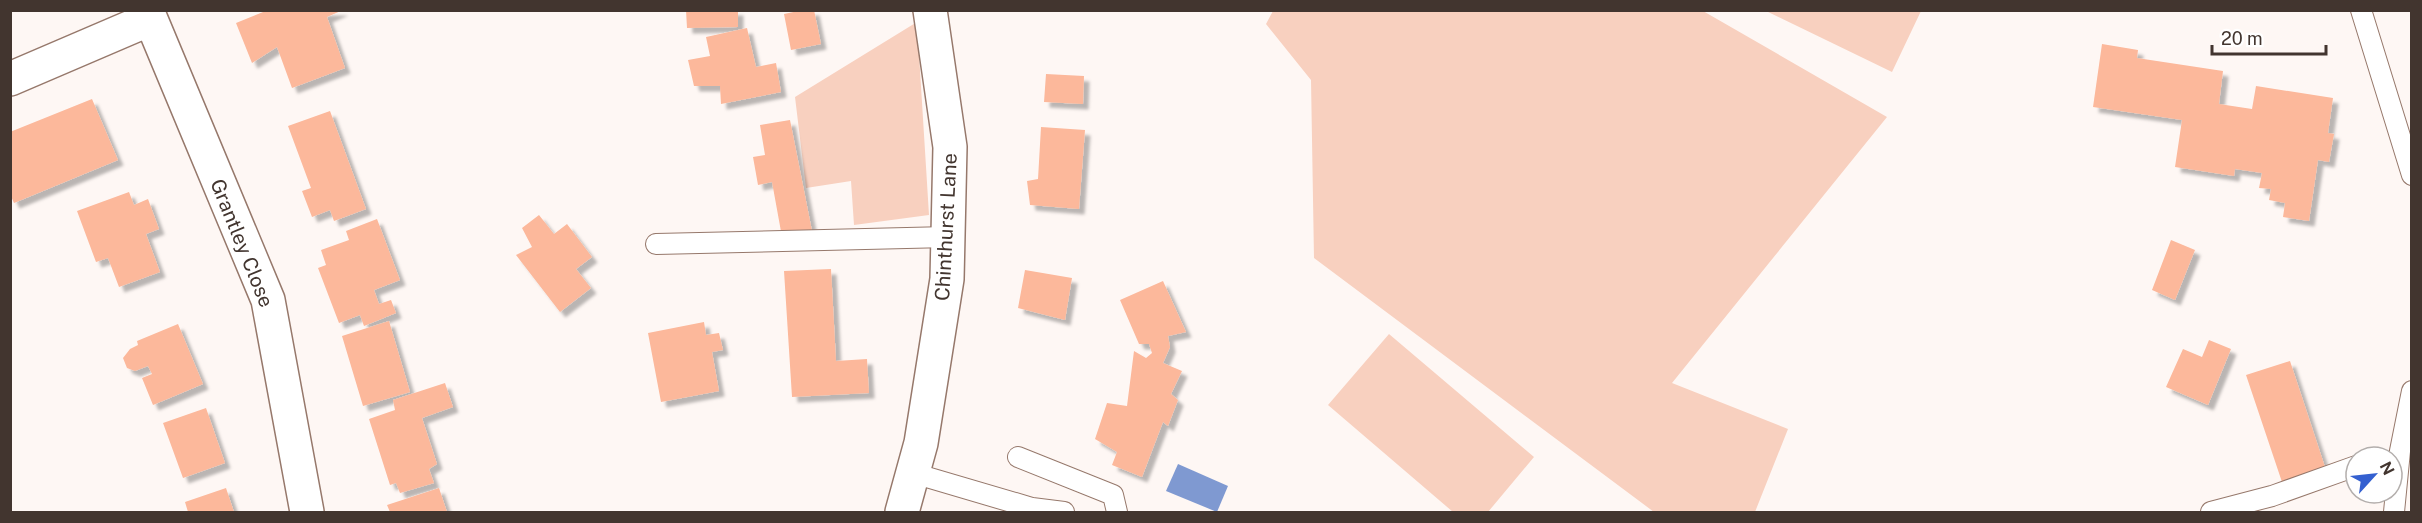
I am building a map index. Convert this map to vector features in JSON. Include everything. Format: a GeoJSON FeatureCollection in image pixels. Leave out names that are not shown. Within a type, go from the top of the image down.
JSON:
{"type":"FeatureCollection","features":[{"type":"Feature","properties":{"kind":"street","name":"Chinthurst Lane"},"geometry":{"type":"LineString","coordinates":[[902,513],[921,443],[947,279],[950,147],[930,10]]}},
{"type":"Feature","properties":{"kind":"street","name":"Grantley Close"},"geometry":{"type":"LineString","coordinates":[[10,79],[148,15],[268,300],[307,513]]}},
{"type":"Feature","properties":{"kind":"lane"},"geometry":{"type":"LineString","coordinates":[[2361,10],[2412,175]]}},
{"type":"Feature","properties":{"kind":"lane"},"geometry":{"type":"LineString","coordinates":[[656,244],[800,243],[948,237]]}},
{"type":"Feature","properties":{"kind":"lane"},"geometry":{"type":"LineString","coordinates":[[2394,445],[2412,391]]}},
{"type":"Feature","properties":{"kind":"lane"},"geometry":{"type":"LineString","coordinates":[[1018,457],[1113,495],[1117,513]]}},
{"type":"Feature","properties":{"kind":"lane"},"geometry":{"type":"LineString","coordinates":[[2211,513],[2272,496],[2344,470]]}},
{"type":"Feature","properties":{"kind":"lane"},"geometry":{"type":"LineString","coordinates":[[913,473],[1032,508],[1064,513]]}},
{"type":"Feature","properties":{"kind":"shaded area"},"geometry":{"type":"Polygon","coordinates":[[[1921,10],[1892,72],[1766,11],[1921,10]]]}},
{"type":"Feature","properties":{"kind":"shaded area"},"geometry":{"type":"Polygon","coordinates":[[[1273,11],[1703,11],[1887,117],[1672,383],[1788,429],[1755,512],[1654,512],[1314,258],[1311,80],[1266,24],[1273,11]]]}},
{"type":"Feature","properties":{"kind":"shaded area"},"geometry":{"type":"Polygon","coordinates":[[[917,22],[929,215],[854,225],[851,181],[806,188],[795,97],[917,22]]]}},
{"type":"Feature","properties":{"kind":"shaded area"},"geometry":{"type":"Polygon","coordinates":[[[1389,334],[1534,457],[1488,512],[1453,512],[1328,405],[1389,334]]]}},
{"type":"Feature","properties":{"kind":"water"},"geometry":{"type":"Polygon","coordinates":[[[1178,464],[1228,486],[1217,512],[1166,491],[1178,464]]]}},
{"type":"Feature","properties":{"kind":"building"},"geometry":{"type":"Polygon","coordinates":[[[268,10],[343,10],[327,17],[345,68],[292,88],[277,47],[252,63],[236,23],[268,10]]]}},
{"type":"Feature","properties":{"kind":"building"},"geometry":{"type":"Polygon","coordinates":[[[686,10],[738,10],[738,27],[687,28],[686,10]]]}},
{"type":"Feature","properties":{"kind":"building"},"geometry":{"type":"Polygon","coordinates":[[[814,10],[821,44],[791,50],[784,14],[814,10]]]}},
{"type":"Feature","properties":{"kind":"building"},"geometry":{"type":"Polygon","coordinates":[[[747,28],[756,67],[776,63],[781,92],[721,104],[720,86],[694,86],[688,60],[710,56],[706,37],[747,28]]]}},
{"type":"Feature","properties":{"kind":"building"},"geometry":{"type":"Polygon","coordinates":[[[2102,44],[2138,50],[2137,58],[2223,71],[2219,104],[2252,109],[2256,86],[2333,98],[2328,133],[2334,134],[2329,162],[2318,160],[2309,221],[2283,217],[2285,203],[2269,200],[2271,189],[2259,188],[2262,173],[2235,169],[2234,176],[2175,167],[2182,120],[2093,107],[2102,44]]]}},
{"type":"Feature","properties":{"kind":"building"},"geometry":{"type":"Polygon","coordinates":[[[1046,74],[1084,76],[1083,104],[1044,102],[1046,74]]]}},
{"type":"Feature","properties":{"kind":"building"},"geometry":{"type":"Polygon","coordinates":[[[92,99],[118,160],[14,203],[10,194],[10,132],[92,99]]]}},
{"type":"Feature","properties":{"kind":"building"},"geometry":{"type":"Polygon","coordinates":[[[330,111],[366,209],[334,221],[330,210],[312,217],[302,191],[311,188],[288,126],[330,111]]]}},
{"type":"Feature","properties":{"kind":"building"},"geometry":{"type":"Polygon","coordinates":[[[790,120],[812,231],[782,237],[772,182],[758,185],[753,157],[765,155],[760,125],[790,120]]]}},
{"type":"Feature","properties":{"kind":"building"},"geometry":{"type":"Polygon","coordinates":[[[1041,127],[1085,130],[1079,209],[1030,205],[1027,181],[1038,179],[1041,127]]]}},
{"type":"Feature","properties":{"kind":"building"},"geometry":{"type":"Polygon","coordinates":[[[129,192],[134,205],[148,199],[159,229],[146,234],[160,272],[119,287],[108,258],[96,262],[77,211],[129,192]]]}},
{"type":"Feature","properties":{"kind":"building"},"geometry":{"type":"Polygon","coordinates":[[[539,215],[554,234],[567,224],[592,257],[576,269],[591,288],[560,312],[516,255],[532,247],[522,228],[539,215]]]}},
{"type":"Feature","properties":{"kind":"building"},"geometry":{"type":"Polygon","coordinates":[[[377,219],[400,280],[374,290],[379,304],[391,300],[396,313],[364,326],[360,315],[339,323],[318,268],[326,265],[321,250],[349,240],[346,231],[377,219]]]}},
{"type":"Feature","properties":{"kind":"building"},"geometry":{"type":"Polygon","coordinates":[[[2171,240],[2195,250],[2175,300],[2152,290],[2171,240]]]}},
{"type":"Feature","properties":{"kind":"building"},"geometry":{"type":"Polygon","coordinates":[[[831,269],[836,361],[867,359],[869,393],[792,397],[784,271],[831,269]]]}},
{"type":"Feature","properties":{"kind":"building"},"geometry":{"type":"Polygon","coordinates":[[[1025,270],[1072,278],[1065,320],[1018,308],[1025,270]]]}},
{"type":"Feature","properties":{"kind":"building"},"geometry":{"type":"Polygon","coordinates":[[[1163,281],[1186,332],[1168,336],[1170,347],[1163,363],[1182,371],[1171,394],[1178,400],[1168,426],[1163,422],[1142,477],[1112,465],[1117,452],[1095,439],[1107,403],[1127,406],[1134,351],[1146,358],[1152,353],[1149,344],[1139,344],[1120,300],[1163,281]]]}},
{"type":"Feature","properties":{"kind":"building"},"geometry":{"type":"Polygon","coordinates":[[[389,321],[410,392],[363,406],[342,336],[389,321]]]}},
{"type":"Feature","properties":{"kind":"building"},"geometry":{"type":"Polygon","coordinates":[[[704,322],[706,335],[719,333],[723,350],[712,352],[719,391],[661,402],[648,333],[704,322]]]}},
{"type":"Feature","properties":{"kind":"building"},"geometry":{"type":"Polygon","coordinates":[[[178,324],[203,384],[153,405],[142,378],[152,374],[148,366],[135,371],[127,368],[123,358],[130,349],[138,345],[137,341],[178,324]]]}},
{"type":"Feature","properties":{"kind":"building"},"geometry":{"type":"Polygon","coordinates":[[[2209,340],[2231,349],[2208,405],[2166,387],[2183,349],[2202,357],[2209,340]]]}},
{"type":"Feature","properties":{"kind":"building"},"geometry":{"type":"Polygon","coordinates":[[[2290,361],[2326,470],[2283,485],[2246,375],[2290,361]]]}},
{"type":"Feature","properties":{"kind":"building"},"geometry":{"type":"Polygon","coordinates":[[[445,383],[453,407],[422,418],[437,464],[429,469],[434,483],[400,493],[396,483],[390,485],[369,419],[395,410],[393,400],[445,383]]]}},
{"type":"Feature","properties":{"kind":"building"},"geometry":{"type":"Polygon","coordinates":[[[206,408],[225,463],[183,478],[163,423],[206,408]]]}},
{"type":"Feature","properties":{"kind":"building"},"geometry":{"type":"Polygon","coordinates":[[[226,488],[234,512],[188,512],[185,502],[226,488]]]}},
{"type":"Feature","properties":{"kind":"building"},"geometry":{"type":"Polygon","coordinates":[[[439,488],[447,512],[390,512],[387,505],[439,488]]]}}]}
